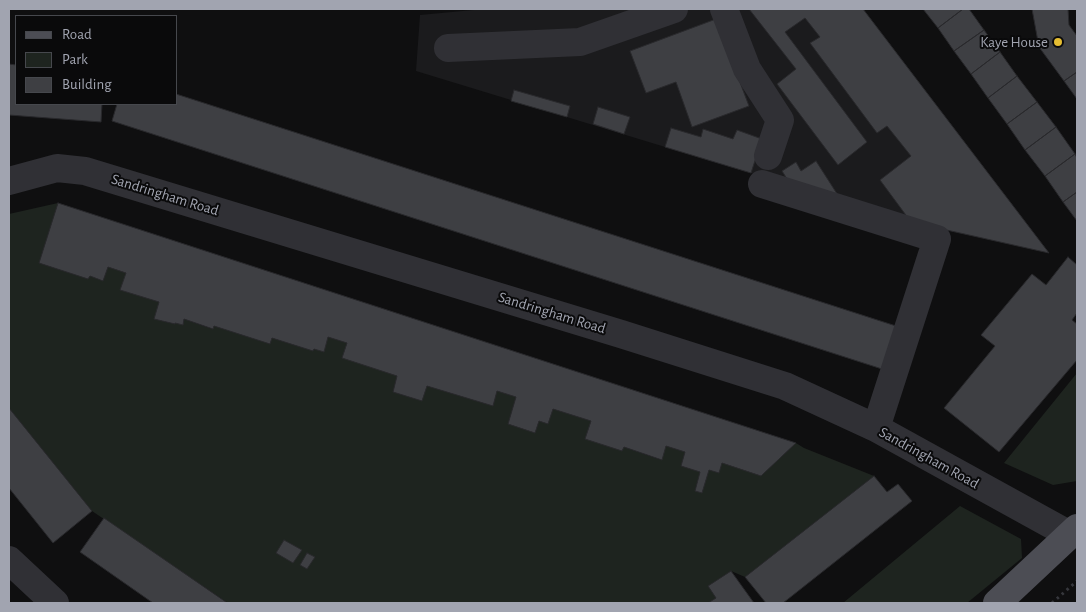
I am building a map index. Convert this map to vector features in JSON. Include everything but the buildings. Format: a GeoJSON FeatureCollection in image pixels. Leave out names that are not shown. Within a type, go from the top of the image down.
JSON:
{"type":"FeatureCollection","features":[{"type":"Feature","properties":{"kind":"main road"},"geometry":{"type":"LineString","coordinates":[[997,603],[1074,532]]}},
{"type":"Feature","properties":{"kind":"street"},"geometry":{"type":"LineString","coordinates":[[448,48],[580,42],[674,9]]}},
{"type":"Feature","properties":{"kind":"street"},"geometry":{"type":"LineString","coordinates":[[724,9],[747,69],[780,120],[768,156]]}},
{"type":"Feature","properties":{"kind":"street","name":"Sandringham Road"},"geometry":{"type":"LineString","coordinates":[[9,181],[57,168],[85,171],[621,334],[776,384],[876,428],[1074,532]]}},
{"type":"Feature","properties":{"kind":"street"},"geometry":{"type":"LineString","coordinates":[[762,184],[937,239],[876,428]]}},
{"type":"Feature","properties":{"kind":"street"},"geometry":{"type":"LineString","coordinates":[[9,560],[55,603]]}},
{"type":"Feature","properties":{"kind":"path"},"geometry":{"type":"LineString","coordinates":[[1052,603],[1077,581]]}},
{"type":"Feature","properties":{"kind":"shaded area"},"geometry":{"type":"Polygon","coordinates":[[[484,9],[863,9],[1049,253],[911,222],[416,71],[420,15],[484,9]]]}},
{"type":"Feature","properties":{"kind":"green space"},"geometry":{"type":"Polygon","coordinates":[[[58,203],[39,263],[88,279],[90,276],[103,281],[108,267],[126,273],[131,293],[159,302],[155,319],[174,324],[183,324],[184,319],[212,329],[214,326],[270,344],[272,338],[313,351],[328,337],[347,343],[343,358],[397,376],[393,392],[422,401],[427,386],[493,406],[497,391],[516,397],[508,424],[535,433],[539,421],[548,424],[553,409],[591,421],[586,439],[622,451],[624,447],[661,460],[666,446],[685,452],[681,466],[700,472],[695,490],[702,492],[709,470],[719,473],[722,463],[761,476],[796,443],[874,476],[745,577],[731,571],[708,586],[716,598],[708,603],[228,603],[92,511],[9,408],[9,214],[58,203]]]}},
{"type":"Feature","properties":{"kind":"green space"},"geometry":{"type":"Polygon","coordinates":[[[1077,373],[1077,481],[1053,485],[1004,463],[1077,373]]]}},
{"type":"Feature","properties":{"kind":"green space"},"geometry":{"type":"Polygon","coordinates":[[[960,506],[1021,539],[1022,558],[967,603],[843,603],[960,506]]]}},
{"type":"Feature","properties":{"kind":"place","name":"Kaye House"},"geometry":{"type":"Point","coordinates":[1058,42]}}]}
